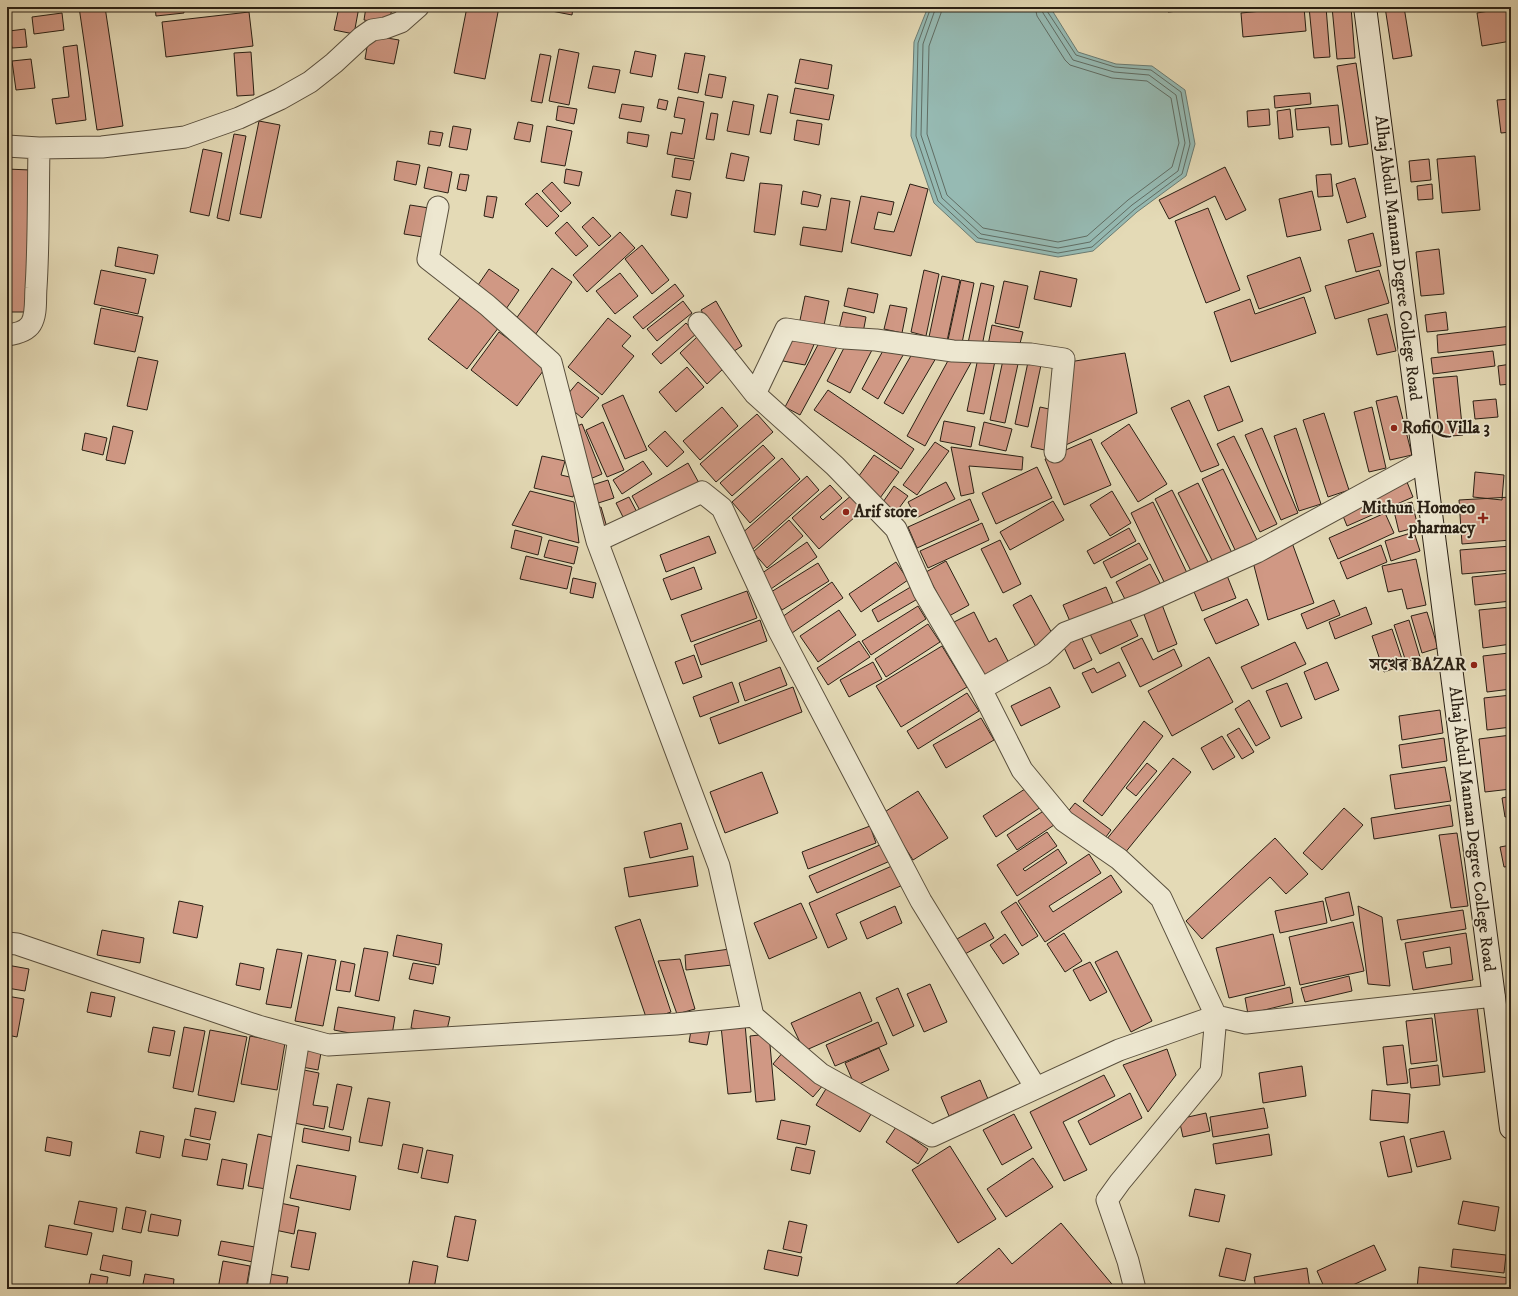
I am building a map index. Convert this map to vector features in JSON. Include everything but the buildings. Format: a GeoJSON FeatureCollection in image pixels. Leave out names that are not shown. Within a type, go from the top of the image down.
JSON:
{"type":"FeatureCollection","features":[{"type":"Feature","properties":{"kind":"street"},"geometry":{"type":"LineString","coordinates":[[7,146],[39,148],[102,147],[185,138],[280,99],[310,82],[372,30],[385,28],[401,22],[418,7]]}},
{"type":"Feature","properties":{"kind":"street","name":"Alhaj Abdul Mannan Degree College Road"},"geometry":{"type":"LineString","coordinates":[[1365,7],[1494,996],[1506,1051],[1511,1128]]}},
{"type":"Feature","properties":{"kind":"street"},"geometry":{"type":"LineString","coordinates":[[7,335],[16,334],[23,331],[30,325],[34,315],[37,275],[39,148]]}},
{"type":"Feature","properties":{"kind":"street"},"geometry":{"type":"LineString","coordinates":[[438,207],[428,259],[487,306],[551,362],[598,541],[719,866],[753,1016],[821,1074],[932,1136],[1119,1050],[1216,1016],[1246,1023],[1494,996]]}},
{"type":"Feature","properties":{"kind":"street"},"geometry":{"type":"LineString","coordinates":[[699,323],[755,394],[835,466],[896,529],[924,592],[981,689],[1022,770],[1064,821],[1119,859],[1161,898],[1216,1016],[1211,1072],[1120,1182],[1107,1200],[1128,1261],[1135,1289]]}},
{"type":"Feature","properties":{"kind":"street"},"geometry":{"type":"LineString","coordinates":[[755,394],[786,329],[844,338],[876,340],[953,351],[1031,354],[1064,359],[1055,452]]}},
{"type":"Feature","properties":{"kind":"street"},"geometry":{"type":"LineString","coordinates":[[981,689],[1043,654],[1064,632],[1141,604],[1257,552],[1424,461]]}},
{"type":"Feature","properties":{"kind":"street"},"geometry":{"type":"LineString","coordinates":[[598,541],[702,492],[722,508],[779,631],[921,901],[1036,1088]]}},
{"type":"Feature","properties":{"kind":"street"},"geometry":{"type":"LineString","coordinates":[[7,942],[17,944],[258,1026],[328,1046],[676,1024],[753,1016]]}},
{"type":"Feature","properties":{"kind":"street"},"geometry":{"type":"LineString","coordinates":[[258,1289],[299,1038]]}},
{"type":"Feature","properties":{"kind":"water"},"geometry":{"type":"Polygon","coordinates":[[[928,7],[1050,7],[1078,52],[1116,64],[1152,66],[1185,90],[1195,144],[1186,176],[1137,212],[1093,251],[1058,257],[976,242],[934,203],[911,136],[914,42],[928,7]]]}},
{"type":"Feature","properties":{"kind":"place","name":"RofiQ Villa 3"},"geometry":{"type":"Point","coordinates":[1394,428]}},
{"type":"Feature","properties":{"kind":"place","name":"Arif store"},"geometry":{"type":"Point","coordinates":[846,512]}},
{"type":"Feature","properties":{"kind":"place","name":"Mithun Homoeo pharmacy"},"geometry":{"type":"Point","coordinates":[1483,518]}},
{"type":"Feature","properties":{"kind":"place","name":"সখের BAZAR"},"geometry":{"type":"Point","coordinates":[1474,665]}}]}
